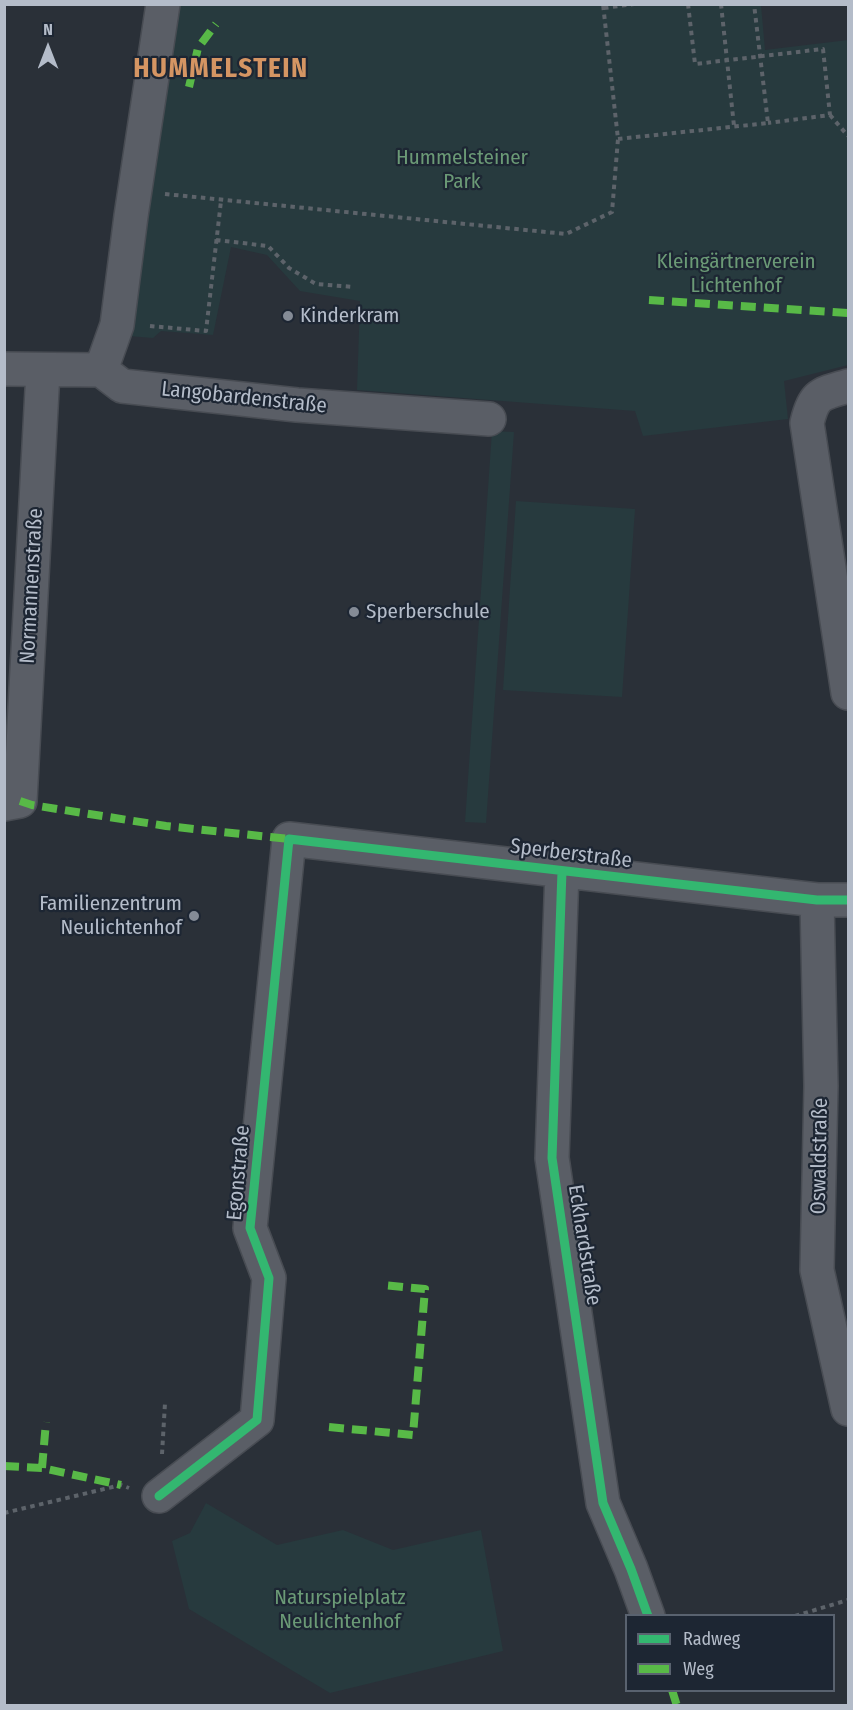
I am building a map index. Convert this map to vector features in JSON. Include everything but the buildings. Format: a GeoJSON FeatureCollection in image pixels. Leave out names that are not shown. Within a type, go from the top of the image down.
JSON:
{"type":"FeatureCollection","features":[{"type":"Feature","properties":{"kind":"street"},"geometry":{"type":"LineString","coordinates":[[4,369],[101,370],[117,325],[162,4]]}},
{"type":"Feature","properties":{"kind":"street","name":"Langobardenstraße"},"geometry":{"type":"LineString","coordinates":[[101,370],[122,386],[297,405],[489,419]]}},
{"type":"Feature","properties":{"kind":"street","name":"Normannenstraße"},"geometry":{"type":"LineString","coordinates":[[12,803],[43,371]]}},
{"type":"Feature","properties":{"kind":"street"},"geometry":{"type":"LineString","coordinates":[[849,386],[824,393],[811,404],[807,423],[849,693]]}},
{"type":"Feature","properties":{"kind":"street","name":"Sperberstraße"},"geometry":{"type":"LineString","coordinates":[[290,839],[833,900]]}},
{"type":"Feature","properties":{"kind":"street","name":"Egonstraße"},"geometry":{"type":"LineString","coordinates":[[159,1496],[257,1420],[269,1278],[250,1228],[290,839]]}},
{"type":"Feature","properties":{"kind":"street","name":"Eckhardstraße"},"geometry":{"type":"LineString","coordinates":[[562,871],[552,1158],[603,1503],[647,1614]]}},
{"type":"Feature","properties":{"kind":"street","name":"Oswaldstraße"},"geometry":{"type":"LineString","coordinates":[[833,900],[821,1086],[817,1270],[849,1409]]}},
{"type":"Feature","properties":{"kind":"path"},"geometry":{"type":"LineString","coordinates":[[150,326],[206,331],[221,201],[566,234],[612,212],[618,139],[603,6],[634,4]]}},
{"type":"Feature","properties":{"kind":"path"},"geometry":{"type":"LineString","coordinates":[[688,4],[694,64],[823,49],[830,115],[849,136]]}},
{"type":"Feature","properties":{"kind":"path"},"geometry":{"type":"LineString","coordinates":[[721,4],[734,126]]}},
{"type":"Feature","properties":{"kind":"path"},"geometry":{"type":"LineString","coordinates":[[754,4],[768,123]]}},
{"type":"Feature","properties":{"kind":"path"},"geometry":{"type":"LineString","coordinates":[[618,139],[830,115]]}},
{"type":"Feature","properties":{"kind":"path"},"geometry":{"type":"LineString","coordinates":[[216,240],[268,246],[290,268],[316,284],[354,287]]}},
{"type":"Feature","properties":{"kind":"path"},"geometry":{"type":"LineString","coordinates":[[4,1513],[121,1485],[159,1496],[165,1403]]}},
{"type":"Feature","properties":{"kind":"path"},"geometry":{"type":"LineString","coordinates":[[802,1614],[849,1600]]}},
{"type":"Feature","properties":{"kind":"green space","name":"Hummelsteiner Park"},"geometry":{"type":"Polygon","coordinates":[[[178,5],[761,5],[765,50],[848,40],[848,365],[784,381],[788,419],[643,436],[635,411],[357,390],[360,301],[300,291],[267,255],[231,247],[213,335],[161,331],[153,338],[129,336],[178,5]]]}},
{"type":"Feature","properties":{"kind":"green space"},"geometry":{"type":"Polygon","coordinates":[[[492,431],[514,432],[486,823],[465,822],[492,431]]]}},
{"type":"Feature","properties":{"kind":"green space"},"geometry":{"type":"Polygon","coordinates":[[[516,501],[635,509],[622,697],[503,690],[516,501]]]}},
{"type":"Feature","properties":{"kind":"green space","name":"Naturspielplatz Neulichtenhof"},"geometry":{"type":"Polygon","coordinates":[[[206,1503],[277,1545],[343,1530],[393,1550],[481,1530],[503,1651],[330,1693],[189,1609],[172,1541],[190,1533],[206,1503]]]}},
{"type":"Feature","properties":{"kind":"marked path"},"geometry":{"type":"LineString","coordinates":[[189,87],[198,48],[216,24]]}},
{"type":"Feature","properties":{"kind":"marked path"},"geometry":{"type":"LineString","coordinates":[[649,300],[848,313]]}},
{"type":"Feature","properties":{"kind":"marked path"},"geometry":{"type":"LineString","coordinates":[[20,801],[32,805],[166,826],[289,839],[289,844]]}},
{"type":"Feature","properties":{"kind":"marked path"},"geometry":{"type":"LineString","coordinates":[[329,1427],[413,1435],[425,1289],[383,1285]]}},
{"type":"Feature","properties":{"kind":"marked path"},"geometry":{"type":"LineString","coordinates":[[42,1468],[46,1422]]}},
{"type":"Feature","properties":{"kind":"marked path"},"geometry":{"type":"LineString","coordinates":[[4,1466],[42,1468],[121,1485]]}},
{"type":"Feature","properties":{"kind":"marked path"},"geometry":{"type":"LineString","coordinates":[[673,1692],[677,1706]]}},
{"type":"Feature","properties":{"kind":"cycle path"},"geometry":{"type":"LineString","coordinates":[[159,1496],[257,1420],[269,1278],[250,1228],[289,839],[817,900],[848,900]]}},
{"type":"Feature","properties":{"kind":"cycle path"},"geometry":{"type":"LineString","coordinates":[[562,871],[552,1158],[603,1503],[647,1614]]}},
{"type":"Feature","properties":{"kind":"place","name":"Kinderkram"},"geometry":{"type":"Point","coordinates":[288,316]}},
{"type":"Feature","properties":{"kind":"place","name":"Sperberschule"},"geometry":{"type":"Point","coordinates":[354,612]}},
{"type":"Feature","properties":{"kind":"place","name":"Familienzentrum Neulichtenhof"},"geometry":{"type":"Point","coordinates":[194,916]}},
{"type":"Feature","properties":{"kind":"district","name":"HUMMELSTEIN"},"geometry":{"type":"Point","coordinates":[221,69]}},
{"type":"Feature","properties":{"kind":"park label","name":"Kleingärtnerverein Lichtenhof"},"geometry":{"type":"Point","coordinates":[736,274]}}]}
